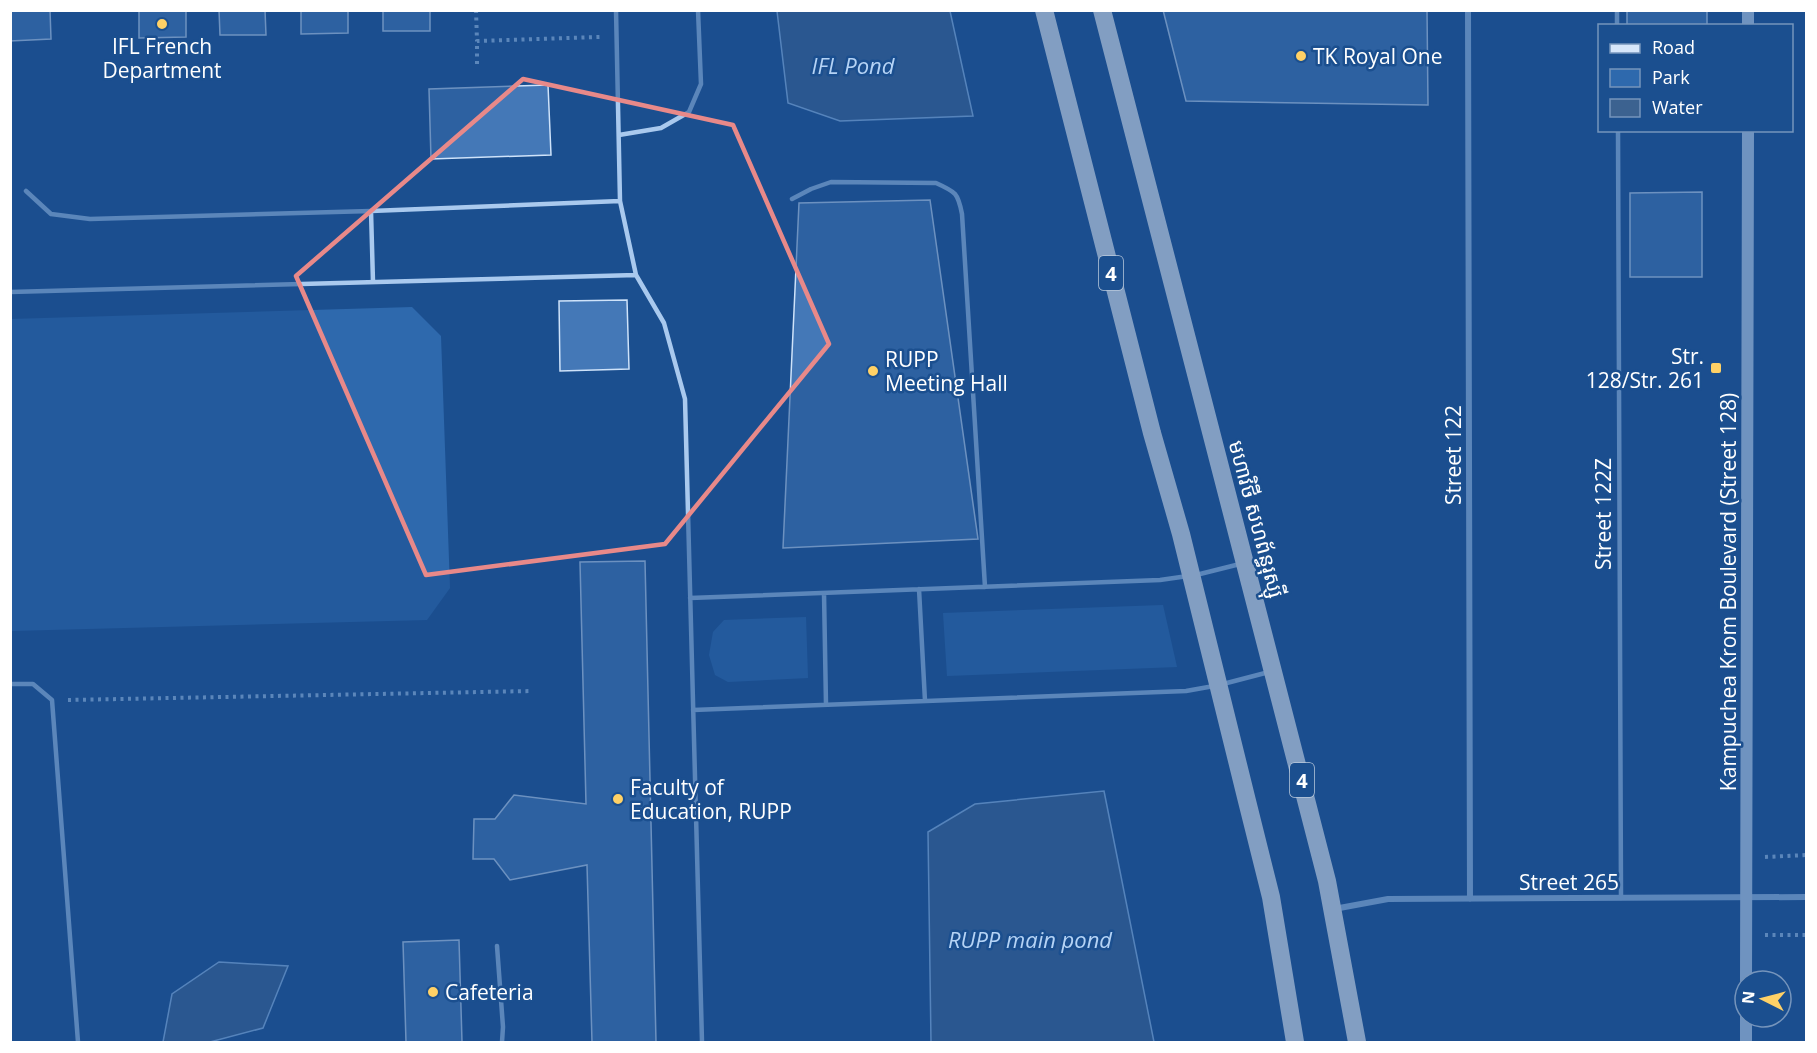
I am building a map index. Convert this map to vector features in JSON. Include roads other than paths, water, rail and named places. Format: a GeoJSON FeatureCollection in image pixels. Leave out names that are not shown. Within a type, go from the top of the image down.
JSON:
{"type":"FeatureCollection","features":[{"type":"Feature","properties":{"kind":"highway","name":"4"},"geometry":{"type":"LineString","coordinates":[[1044,10],[1219,685],[1270,897],[1294,1042]]}},
{"type":"Feature","properties":{"kind":"highway","name":"មហាវិថី សហព័ន្ធរុស្ស៊ី"},"geometry":{"type":"LineString","coordinates":[[1102,10],[1327,881],[1356,1042]]}},
{"type":"Feature","properties":{"kind":"main road","name":"Kampuchea Krom Boulevard (Street 128)"},"geometry":{"type":"LineString","coordinates":[[1746,969],[1748,132]]}},
{"type":"Feature","properties":{"kind":"street","name":"Street 122"},"geometry":{"type":"LineString","coordinates":[[1468,10],[1470,899]]}},
{"type":"Feature","properties":{"kind":"street","name":"Street 265"},"geometry":{"type":"LineString","coordinates":[[1333,909],[1388,899],[1806,897]]}},
{"type":"Feature","properties":{"kind":"lane"},"geometry":{"type":"LineString","coordinates":[[616,10],[620,201],[636,275],[664,323],[685,399],[702,1042]]}},
{"type":"Feature","properties":{"kind":"lane"},"geometry":{"type":"LineString","coordinates":[[619,135],[661,128],[689,112],[701,84],[698,10]]}},
{"type":"Feature","properties":{"kind":"lane","name":"Street 122Z"},"geometry":{"type":"LineString","coordinates":[[1618,132],[1621,898]]}},
{"type":"Feature","properties":{"kind":"lane"},"geometry":{"type":"LineString","coordinates":[[792,199],[831,182],[936,183],[950,189],[958,197],[962,214],[985,587]]}},
{"type":"Feature","properties":{"kind":"lane"},"geometry":{"type":"LineString","coordinates":[[26,192],[51,214],[90,219],[371,212],[620,201]]}},
{"type":"Feature","properties":{"kind":"lane"},"geometry":{"type":"LineString","coordinates":[[371,212],[373,282]]}},
{"type":"Feature","properties":{"kind":"lane"},"geometry":{"type":"LineString","coordinates":[[10,292],[636,275]]}},
{"type":"Feature","properties":{"kind":"lane"},"geometry":{"type":"LineString","coordinates":[[690,598],[1160,580],[1192,576],[1245,563]]}},
{"type":"Feature","properties":{"kind":"lane"},"geometry":{"type":"LineString","coordinates":[[919,589],[925,701]]}},
{"type":"Feature","properties":{"kind":"lane"},"geometry":{"type":"LineString","coordinates":[[824,593],[826,705]]}},
{"type":"Feature","properties":{"kind":"lane"},"geometry":{"type":"LineString","coordinates":[[693,711],[1186,691],[1219,685],[1274,670]]}},
{"type":"Feature","properties":{"kind":"lane"},"geometry":{"type":"LineString","coordinates":[[10,684],[33,684],[52,700],[78,1042]]}},
{"type":"Feature","properties":{"kind":"lane"},"geometry":{"type":"LineString","coordinates":[[496,946],[503,1028],[502,1042]]}},
{"type":"Feature","properties":{"kind":"water","name":"IFL Pond"},"geometry":{"type":"Polygon","coordinates":[[[777,11],[950,11],[973,116],[840,121],[788,103],[777,11]]]}},
{"type":"Feature","properties":{"kind":"water","name":"RUPP main pond"},"geometry":{"type":"Polygon","coordinates":[[[1104,791],[1154,1042],[931,1042],[928,832],[975,804],[1104,791]]]}},
{"type":"Feature","properties":{"kind":"water"},"geometry":{"type":"Polygon","coordinates":[[[219,962],[288,966],[263,1028],[210,1042],[163,1042],[172,994],[219,962]]]}},
{"type":"Feature","properties":{"kind":"place","name":"IFL French Department"},"geometry":{"type":"Point","coordinates":[162,24]}},
{"type":"Feature","properties":{"kind":"place","name":"TK Royal One"},"geometry":{"type":"Point","coordinates":[1301,56]}},
{"type":"Feature","properties":{"kind":"place","name":"Str. 128/Str. 261"},"geometry":{"type":"Point","coordinates":[1716,368]}},
{"type":"Feature","properties":{"kind":"place","name":"RUPP Meeting Hall"},"geometry":{"type":"Point","coordinates":[873,371]}},
{"type":"Feature","properties":{"kind":"place","name":"Faculty of Education, RUPP"},"geometry":{"type":"Point","coordinates":[618,799]}},
{"type":"Feature","properties":{"kind":"place","name":"Cafeteria"},"geometry":{"type":"Point","coordinates":[433,992]}}]}
